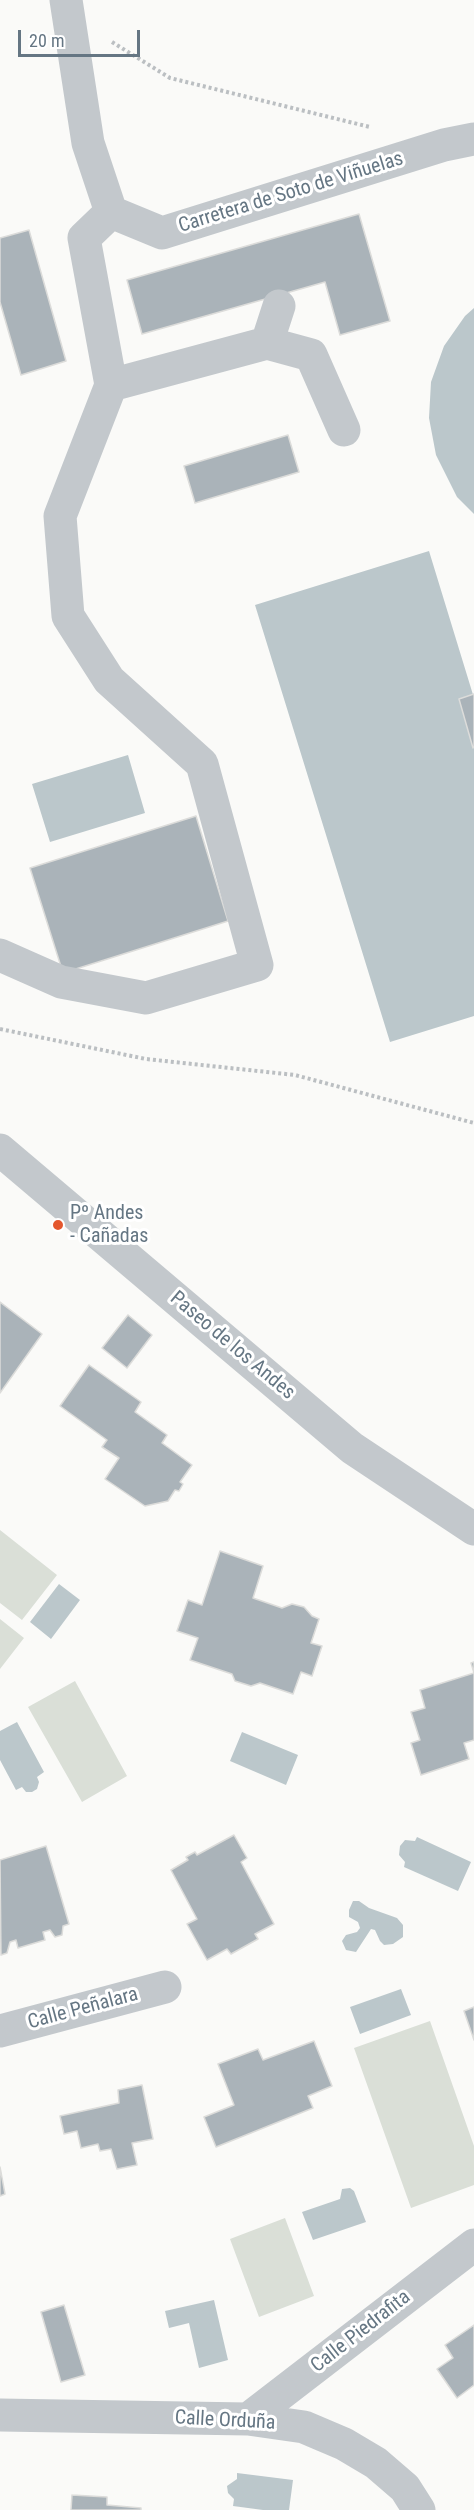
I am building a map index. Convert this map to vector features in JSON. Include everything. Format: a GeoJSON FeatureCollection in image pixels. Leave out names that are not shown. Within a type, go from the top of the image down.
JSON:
{"type":"FeatureCollection","features":[{"type":"Feature","properties":{"kind":"street"},"geometry":{"type":"LineString","coordinates":[[0,955],[61,982],[146,998],[257,965],[202,764],[109,680],[68,616],[60,516],[111,385],[84,238],[111,212],[88,143],[67,8]]}},
{"type":"Feature","properties":{"kind":"street","name":"Carretera de Soto de Viñuelas"},"geometry":{"type":"LineString","coordinates":[[111,212],[162,233],[444,145],[474,139]]}},
{"type":"Feature","properties":{"kind":"street"},"geometry":{"type":"LineString","coordinates":[[267,343],[279,306]]}},
{"type":"Feature","properties":{"kind":"street"},"geometry":{"type":"LineString","coordinates":[[111,385],[267,343],[311,355],[344,430]]}},
{"type":"Feature","properties":{"kind":"street","name":"Paseo de los Andes"},"geometry":{"type":"LineString","coordinates":[[0,1150],[352,1448],[474,1529]]}},
{"type":"Feature","properties":{"kind":"street","name":"Calle Peñalara"},"geometry":{"type":"LineString","coordinates":[[0,2031],[165,1987]]}},
{"type":"Feature","properties":{"kind":"street","name":"Calle Piedrafita"},"geometry":{"type":"LineString","coordinates":[[248,2419],[474,2245]]}},
{"type":"Feature","properties":{"kind":"street","name":"Calle Orduña"},"geometry":{"type":"LineString","coordinates":[[0,2415],[248,2419],[304,2427],[344,2444],[376,2463],[405,2488],[419,2510]]}},
{"type":"Feature","properties":{"kind":"path"},"geometry":{"type":"LineString","coordinates":[[67,8],[170,78],[375,128]]}},
{"type":"Feature","properties":{"kind":"path"},"geometry":{"type":"LineString","coordinates":[[0,1029],[146,1059],[295,1075],[474,1123]]}},
{"type":"Feature","properties":{"kind":"shaded area"},"geometry":{"type":"Polygon","coordinates":[[[474,308],[474,514],[457,497],[436,455],[429,418],[431,382],[444,346],[465,316],[474,308]]]}},
{"type":"Feature","properties":{"kind":"shaded area"},"geometry":{"type":"Polygon","coordinates":[[[429,551],[474,698],[474,1016],[390,1042],[255,605],[429,551]]]}},
{"type":"Feature","properties":{"kind":"shaded area"},"geometry":{"type":"Polygon","coordinates":[[[128,755],[145,813],[50,842],[32,784],[128,755]]]}},
{"type":"Feature","properties":{"kind":"shaded area"},"geometry":{"type":"Polygon","coordinates":[[[0,1530],[57,1575],[22,1620],[0,1603],[0,1530]]]}},
{"type":"Feature","properties":{"kind":"shaded area"},"geometry":{"type":"Polygon","coordinates":[[[59,1584],[80,1600],[51,1639],[30,1622],[59,1584]]]}},
{"type":"Feature","properties":{"kind":"shaded area"},"geometry":{"type":"Polygon","coordinates":[[[0,1619],[24,1638],[0,1669],[0,1619]]]}},
{"type":"Feature","properties":{"kind":"shaded area"},"geometry":{"type":"Polygon","coordinates":[[[75,1681],[127,1776],[82,1802],[28,1707],[75,1681]]]}},
{"type":"Feature","properties":{"kind":"shaded area"},"geometry":{"type":"Polygon","coordinates":[[[17,1722],[44,1772],[37,1777],[39,1782],[37,1789],[32,1792],[26,1792],[22,1787],[16,1790],[0,1760],[0,1731],[17,1722]]]}},
{"type":"Feature","properties":{"kind":"shaded area"},"geometry":{"type":"Polygon","coordinates":[[[242,1732],[298,1755],[286,1785],[230,1761],[242,1732]]]}},
{"type":"Feature","properties":{"kind":"shaded area"},"geometry":{"type":"Polygon","coordinates":[[[417,1837],[471,1862],[458,1891],[404,1867],[405,1862],[399,1855],[400,1846],[405,1840],[415,1841],[417,1837]]]}},
{"type":"Feature","properties":{"kind":"shaded area"},"geometry":{"type":"Polygon","coordinates":[[[353,1901],[359,1901],[369,1908],[397,1918],[403,1925],[403,1937],[393,1944],[384,1945],[375,1930],[371,1929],[356,1952],[346,1950],[342,1941],[346,1935],[357,1932],[360,1928],[358,1922],[349,1917],[353,1901]]]}},
{"type":"Feature","properties":{"kind":"shaded area"},"geometry":{"type":"Polygon","coordinates":[[[401,1989],[411,2015],[360,2034],[350,2007],[401,1989]]]}},
{"type":"Feature","properties":{"kind":"shaded area"},"geometry":{"type":"Polygon","coordinates":[[[430,2021],[474,2146],[474,2185],[411,2208],[354,2048],[430,2021]]]}},
{"type":"Feature","properties":{"kind":"shaded area"},"geometry":{"type":"Polygon","coordinates":[[[350,2188],[354,2191],[366,2222],[313,2240],[302,2212],[340,2199],[342,2189],[350,2188]]]}},
{"type":"Feature","properties":{"kind":"shaded area"},"geometry":{"type":"Polygon","coordinates":[[[285,2218],[314,2296],[259,2317],[230,2239],[285,2218]]]}},
{"type":"Feature","properties":{"kind":"shaded area"},"geometry":{"type":"Polygon","coordinates":[[[214,2300],[228,2360],[199,2368],[189,2323],[169,2328],[165,2311],[214,2300]]]}},
{"type":"Feature","properties":{"kind":"shaded area"},"geometry":{"type":"Polygon","coordinates":[[[237,2473],[293,2480],[289,2510],[263,2510],[233,2506],[234,2499],[228,2493],[227,2486],[237,2479],[237,2473]]]}},
{"type":"Feature","properties":{"kind":"building"},"geometry":{"type":"Polygon","coordinates":[[[359,214],[390,321],[340,335],[325,282],[142,334],[127,280],[359,214]]]}},
{"type":"Feature","properties":{"kind":"building"},"geometry":{"type":"Polygon","coordinates":[[[29,230],[66,361],[21,375],[0,302],[0,238],[29,230]]]}},
{"type":"Feature","properties":{"kind":"building"},"geometry":{"type":"Polygon","coordinates":[[[288,435],[299,472],[195,503],[184,466],[288,435]]]}},
{"type":"Feature","properties":{"kind":"building"},"geometry":{"type":"Polygon","coordinates":[[[474,694],[474,747],[473,748],[459,699],[474,694]]]}},
{"type":"Feature","properties":{"kind":"building"},"geometry":{"type":"Polygon","coordinates":[[[196,816],[228,921],[63,973],[30,868],[196,816]]]}},
{"type":"Feature","properties":{"kind":"building"},"geometry":{"type":"Polygon","coordinates":[[[0,1302],[42,1334],[0,1393],[0,1302]]]}},
{"type":"Feature","properties":{"kind":"building"},"geometry":{"type":"Polygon","coordinates":[[[128,1315],[152,1335],[127,1368],[102,1348],[128,1315]]]}},
{"type":"Feature","properties":{"kind":"building"},"geometry":{"type":"Polygon","coordinates":[[[89,1365],[141,1402],[135,1412],[167,1435],[162,1443],[192,1465],[180,1482],[183,1484],[179,1491],[175,1490],[168,1501],[145,1506],[105,1479],[119,1458],[102,1447],[107,1440],[60,1406],[89,1365]]]}},
{"type":"Feature","properties":{"kind":"building"},"geometry":{"type":"Polygon","coordinates":[[[220,1551],[263,1566],[253,1598],[282,1608],[292,1604],[304,1607],[312,1616],[319,1619],[311,1643],[322,1646],[312,1676],[301,1672],[293,1694],[260,1683],[251,1686],[235,1681],[232,1674],[190,1660],[198,1638],[177,1631],[188,1600],[202,1605],[220,1551]]]}},
{"type":"Feature","properties":{"kind":"building"},"geometry":{"type":"Polygon","coordinates":[[[474,1673],[474,1740],[464,1743],[469,1759],[421,1775],[411,1743],[420,1740],[411,1712],[425,1708],[420,1690],[474,1673]]]}},
{"type":"Feature","properties":{"kind":"building"},"geometry":{"type":"Polygon","coordinates":[[[234,1835],[247,1858],[241,1862],[274,1924],[255,1934],[258,1939],[231,1954],[227,1949],[207,1960],[187,1924],[197,1919],[171,1870],[188,1860],[186,1857],[195,1852],[197,1855],[234,1835]]]}},
{"type":"Feature","properties":{"kind":"building"},"geometry":{"type":"Polygon","coordinates":[[[46,1846],[69,1924],[63,1926],[62,1935],[55,1937],[50,1930],[43,1932],[45,1940],[18,1948],[16,1940],[10,1942],[7,1953],[1,1955],[0,1860],[46,1846]]]}},
{"type":"Feature","properties":{"kind":"building"},"geometry":{"type":"Polygon","coordinates":[[[474,2007],[474,2040],[464,2011],[474,2007]]]}},
{"type":"Feature","properties":{"kind":"building"},"geometry":{"type":"Polygon","coordinates":[[[314,2041],[332,2086],[308,2096],[313,2108],[216,2147],[204,2117],[234,2105],[218,2064],[258,2049],[263,2060],[314,2041]]]}},
{"type":"Feature","properties":{"kind":"building"},"geometry":{"type":"Polygon","coordinates":[[[142,2085],[153,2139],[132,2143],[137,2165],[117,2169],[111,2149],[100,2151],[98,2144],[81,2148],[77,2131],[64,2134],[60,2116],[119,2103],[118,2090],[142,2085]]]}},
{"type":"Feature","properties":{"kind":"building"},"geometry":{"type":"Polygon","coordinates":[[[0,2167],[5,2194],[0,2196],[0,2167]]]}},
{"type":"Feature","properties":{"kind":"building"},"geometry":{"type":"Polygon","coordinates":[[[64,2305],[85,2375],[61,2382],[41,2312],[64,2305]]]}},
{"type":"Feature","properties":{"kind":"building"},"geometry":{"type":"Polygon","coordinates":[[[474,2325],[474,2385],[457,2398],[437,2369],[453,2358],[445,2345],[474,2325]]]}},
{"type":"Feature","properties":{"kind":"building"},"geometry":{"type":"Polygon","coordinates":[[[72,2495],[107,2497],[107,2505],[141,2508],[141,2510],[71,2510],[72,2495]]]}},
{"type":"Feature","properties":{"kind":"place","name":"Pº Andes - Cañadas"},"geometry":{"type":"Point","coordinates":[58,1225]}}]}
